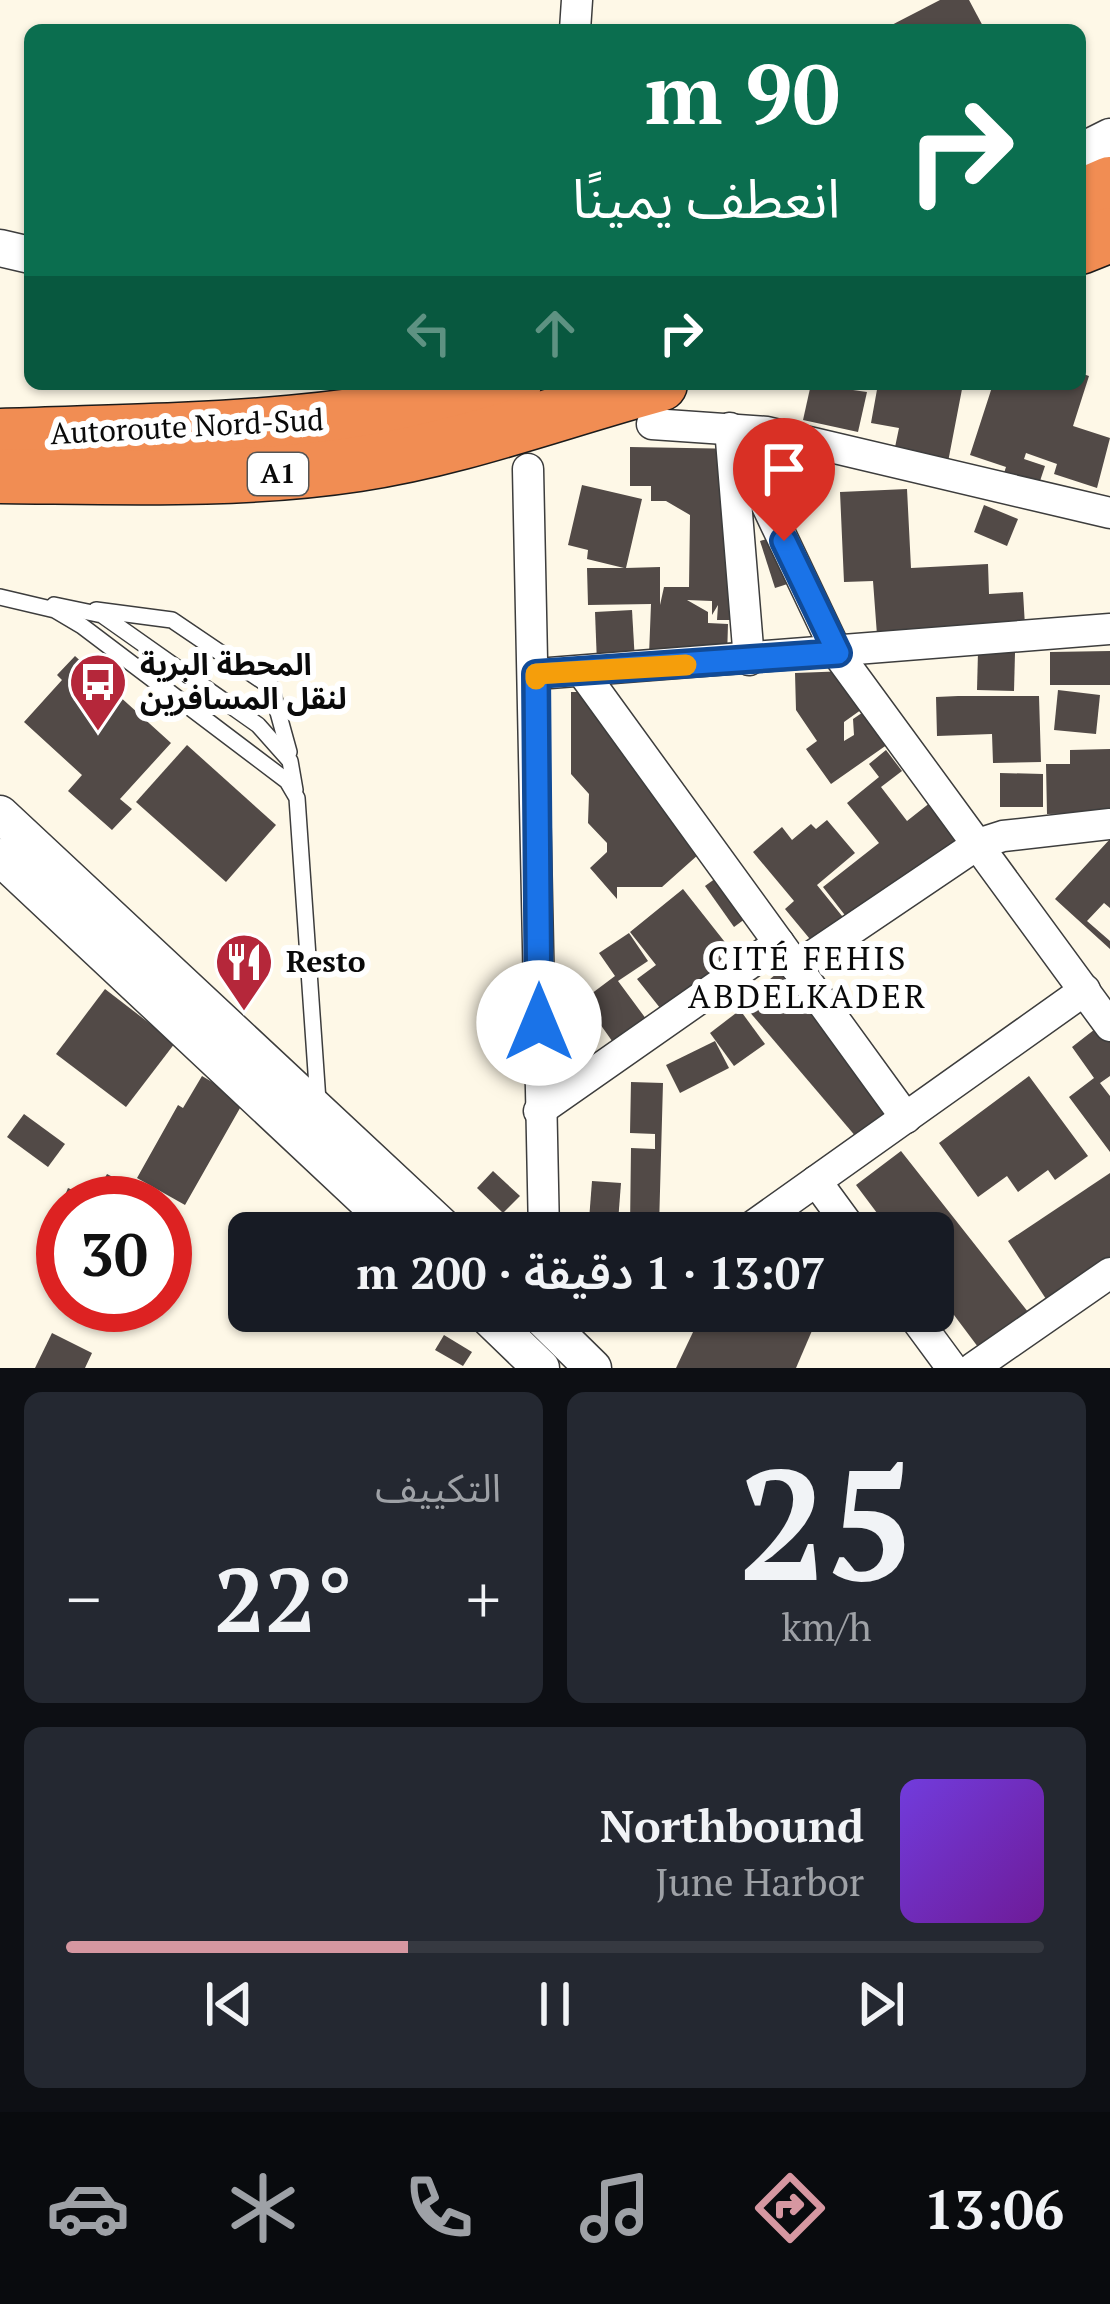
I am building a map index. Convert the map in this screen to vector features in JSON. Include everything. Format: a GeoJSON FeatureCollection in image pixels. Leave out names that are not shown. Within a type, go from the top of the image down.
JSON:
{"type":"FeatureCollection","features":[{"type":"Feature","properties":{"kind":"highway","name":"Autoroute Nord-Sud"},"geometry":{"type":"LineString","coordinates":[[0,436],[288,427],[453,401],[492,390]]}},
{"type":"Feature","properties":{"kind":"highway","name":"Autoroute Nord-Sud"},"geometry":{"type":"LineString","coordinates":[[0,476],[254,477],[361,464],[656,404]]}},
{"type":"Feature","properties":{"kind":"street"},"geometry":{"type":"LineString","coordinates":[[656,404],[730,428],[839,448],[1110,513]]}},
{"type":"Feature","properties":{"kind":"street"},"geometry":{"type":"LineString","coordinates":[[730,428],[838,653],[1101,1008],[906,1118],[772,1212]]}},
{"type":"Feature","properties":{"kind":"street"},"geometry":{"type":"LineString","coordinates":[[730,428],[749,660]]}},
{"type":"Feature","properties":{"kind":"street"},"geometry":{"type":"LineString","coordinates":[[528,469],[536,674],[543,1212]]}},
{"type":"Feature","properties":{"kind":"street"},"geometry":{"type":"LineString","coordinates":[[536,674],[1110,629]]}},
{"type":"Feature","properties":{"kind":"street"},"geometry":{"type":"LineString","coordinates":[[583,673],[906,1118]]}},
{"type":"Feature","properties":{"kind":"street"},"geometry":{"type":"LineString","coordinates":[[0,814],[426,1212]]}},
{"type":"Feature","properties":{"kind":"street"},"geometry":{"type":"LineString","coordinates":[[539,1111],[788,955],[978,844],[1003,836],[1110,824]]}},
{"type":"Feature","properties":{"kind":"street"},"geometry":{"type":"LineString","coordinates":[[0,857],[378,1212]]}},
{"type":"Feature","properties":{"kind":"street"},"geometry":{"type":"LineString","coordinates":[[816,1181],[839,1212]]}},
{"type":"Feature","properties":{"kind":"street"},"geometry":{"type":"LineString","coordinates":[[973,1368],[1110,1273]]}},
{"type":"Feature","properties":{"kind":"street"},"geometry":{"type":"LineString","coordinates":[[503,1332],[528,1356]]}},
{"type":"Feature","properties":{"kind":"street"},"geometry":{"type":"LineString","coordinates":[[556,1332],[593,1368]]}},
{"type":"Feature","properties":{"kind":"street"},"geometry":{"type":"LineString","coordinates":[[925,1332],[952,1368]]}},
{"type":"Feature","properties":{"kind":"lane"},"geometry":{"type":"LineString","coordinates":[[0,598],[172,620],[271,688],[279,703],[297,799],[319,1114],[314,1152]]}},
{"type":"Feature","properties":{"kind":"lane"},"geometry":{"type":"LineString","coordinates":[[34,603],[82,626],[287,781],[297,799]]}},
{"type":"Feature","properties":{"kind":"lane"},"geometry":{"type":"LineString","coordinates":[[77,608],[102,615],[258,725],[290,761]]}},
{"type":"Feature","properties":{"kind":"building"},"geometry":{"type":"Polygon","coordinates":[[[940,0],[969,0],[982,24],[894,24],[940,0]]]}},
{"type":"Feature","properties":{"kind":"building"},"geometry":{"type":"Polygon","coordinates":[[[810,390],[867,392],[858,432],[803,420],[810,390]]]}},
{"type":"Feature","properties":{"kind":"building"},"geometry":{"type":"Polygon","coordinates":[[[877,390],[962,390],[948,462],[894,452],[899,428],[871,423],[877,390]]]}},
{"type":"Feature","properties":{"kind":"building"},"geometry":{"type":"Polygon","coordinates":[[[991,390],[1085,390],[1073,426],[1110,438],[1097,488],[1054,474],[1057,464],[1026,453],[1024,459],[1045,466],[1038,487],[1003,476],[1006,467],[970,455],[991,390]]]}},
{"type":"Feature","properties":{"kind":"building"},"geometry":{"type":"Polygon","coordinates":[[[630,447],[743,449],[752,620],[717,620],[718,605],[712,615],[712,601],[687,600],[708,612],[708,623],[728,624],[727,657],[649,655],[651,604],[588,605],[587,568],[624,568],[587,559],[588,550],[568,545],[582,485],[642,499],[626,568],[660,567],[660,605],[664,587],[689,587],[690,515],[666,501],[651,501],[651,486],[630,486],[630,447]]]}},
{"type":"Feature","properties":{"kind":"building"},"geometry":{"type":"Polygon","coordinates":[[[907,489],[911,568],[988,564],[989,594],[1023,592],[1025,626],[877,635],[873,581],[844,582],[840,492],[907,489]]]}},
{"type":"Feature","properties":{"kind":"building"},"geometry":{"type":"Polygon","coordinates":[[[984,505],[1018,519],[1007,546],[974,532],[984,505]]]}},
{"type":"Feature","properties":{"kind":"building"},"geometry":{"type":"Polygon","coordinates":[[[789,532],[803,579],[775,588],[760,541],[789,532]]]}},
{"type":"Feature","properties":{"kind":"building"},"geometry":{"type":"Polygon","coordinates":[[[632,610],[635,662],[597,664],[595,612],[632,610]]]}},
{"type":"Feature","properties":{"kind":"building"},"geometry":{"type":"Polygon","coordinates":[[[1110,651],[1110,685],[1050,685],[1050,652],[1110,651]]]}},
{"type":"Feature","properties":{"kind":"building"},"geometry":{"type":"Polygon","coordinates":[[[978,652],[1015,653],[1014,691],[977,690],[978,652]]]}},
{"type":"Feature","properties":{"kind":"building","name":"المحطة البرية لنقل المسافرين"},"geometry":{"type":"Polygon","coordinates":[[[75,656],[171,743],[120,799],[132,809],[112,830],[68,791],[82,775],[24,722],[62,680],[57,675],[75,656]]]}},
{"type":"Feature","properties":{"kind":"building"},"geometry":{"type":"Polygon","coordinates":[[[848,671],[865,707],[844,722],[844,741],[854,735],[853,719],[878,702],[901,735],[831,784],[806,749],[817,741],[796,710],[795,673],[848,671]]]}},
{"type":"Feature","properties":{"kind":"building"},"geometry":{"type":"Polygon","coordinates":[[[1058,690],[1100,695],[1096,734],[1054,730],[1058,690]]]}},
{"type":"Feature","properties":{"kind":"building"},"geometry":{"type":"Polygon","coordinates":[[[571,692],[588,692],[717,838],[662,887],[617,887],[617,899],[590,868],[607,852],[607,843],[588,823],[589,794],[571,774],[571,692]]]}},
{"type":"Feature","properties":{"kind":"building"},"geometry":{"type":"Polygon","coordinates":[[[1039,696],[1041,762],[993,763],[992,734],[937,736],[936,697],[1039,696]]]}},
{"type":"Feature","properties":{"kind":"building"},"geometry":{"type":"Polygon","coordinates":[[[187,745],[276,825],[226,882],[136,802],[187,745]]]}},
{"type":"Feature","properties":{"kind":"building"},"geometry":{"type":"Polygon","coordinates":[[[1110,749],[1110,813],[1047,814],[1046,764],[1070,764],[1070,750],[1110,749]]]}},
{"type":"Feature","properties":{"kind":"building"},"geometry":{"type":"Polygon","coordinates":[[[886,750],[902,771],[881,787],[907,821],[931,802],[962,841],[858,932],[823,887],[879,843],[847,803],[879,777],[869,764],[886,750]]]}},
{"type":"Feature","properties":{"kind":"building"},"geometry":{"type":"Polygon","coordinates":[[[1000,773],[1043,774],[1043,807],[1000,807],[1000,773]]]}},
{"type":"Feature","properties":{"kind":"building"},"geometry":{"type":"Polygon","coordinates":[[[827,820],[855,853],[817,885],[859,937],[829,962],[785,909],[794,901],[753,852],[782,827],[792,840],[811,824],[816,829],[827,820]]]}},
{"type":"Feature","properties":{"kind":"building"},"geometry":{"type":"Polygon","coordinates":[[[1110,839],[1110,908],[1104,903],[1087,921],[1110,941],[1110,949],[1055,899],[1110,839]]]}},
{"type":"Feature","properties":{"kind":"building"},"geometry":{"type":"Polygon","coordinates":[[[730,868],[760,908],[734,927],[705,886],[730,868]]]}},
{"type":"Feature","properties":{"kind":"building"},"geometry":{"type":"Polygon","coordinates":[[[683,889],[739,960],[668,1018],[637,979],[656,965],[630,932],[683,889]]]}},
{"type":"Feature","properties":{"kind":"building"},"geometry":{"type":"Polygon","coordinates":[[[629,933],[648,961],[618,981],[655,1031],[622,1055],[583,1000],[615,976],[599,953],[629,933]]]}},
{"type":"Feature","properties":{"kind":"building"},"geometry":{"type":"Polygon","coordinates":[[[790,962],[910,1117],[857,1138],[742,1003],[790,962]]]}},
{"type":"Feature","properties":{"kind":"building"},"geometry":{"type":"Polygon","coordinates":[[[105,989],[175,1043],[126,1107],[56,1054],[105,989]]]}},
{"type":"Feature","properties":{"kind":"building"},"geometry":{"type":"Polygon","coordinates":[[[740,1010],[765,1044],[734,1066],[710,1033],[740,1010]]]}},
{"type":"Feature","properties":{"kind":"building"},"geometry":{"type":"Polygon","coordinates":[[[1099,1026],[1110,1040],[1110,1076],[1100,1083],[1110,1096],[1110,1152],[1069,1097],[1094,1078],[1072,1047],[1099,1026]]]}},
{"type":"Feature","properties":{"kind":"building"},"geometry":{"type":"Polygon","coordinates":[[[715,1041],[729,1068],[680,1093],[666,1065],[715,1041]]]}},
{"type":"Feature","properties":{"kind":"building"},"geometry":{"type":"Polygon","coordinates":[[[202,1076],[244,1101],[192,1193],[192,1176],[138,1176],[178,1105],[183,1108],[202,1076]]]}},
{"type":"Feature","properties":{"kind":"building"},"geometry":{"type":"Polygon","coordinates":[[[1029,1076],[1088,1156],[1055,1180],[1048,1170],[1018,1192],[1007,1176],[978,1197],[939,1143],[1029,1076]]]}},
{"type":"Feature","properties":{"kind":"building"},"geometry":{"type":"Polygon","coordinates":[[[631,1082],[663,1083],[659,1212],[630,1212],[631,1148],[655,1149],[655,1134],[630,1133],[631,1082]]]}},
{"type":"Feature","properties":{"kind":"building"},"geometry":{"type":"Polygon","coordinates":[[[24,1114],[65,1144],[48,1167],[7,1137],[24,1114]]]}},
{"type":"Feature","properties":{"kind":"building"},"geometry":{"type":"Polygon","coordinates":[[[901,1151],[949,1212],[876,1212],[856,1185],[901,1151]]]}},
{"type":"Feature","properties":{"kind":"building"},"geometry":{"type":"Polygon","coordinates":[[[493,1171],[520,1196],[502,1212],[477,1188],[493,1171]]]}},
{"type":"Feature","properties":{"kind":"building"},"geometry":{"type":"Polygon","coordinates":[[[1110,1173],[1110,1258],[1046,1299],[1008,1241],[1110,1173]]]}},
{"type":"Feature","properties":{"kind":"building"},"geometry":{"type":"Polygon","coordinates":[[[592,1181],[621,1183],[619,1212],[590,1212],[592,1181]]]}},
{"type":"Feature","properties":{"kind":"building"},"geometry":{"type":"Polygon","coordinates":[[[954,1218],[1036,1322],[987,1359],[954,1315],[954,1218]]]}},
{"type":"Feature","properties":{"kind":"building"},"geometry":{"type":"Polygon","coordinates":[[[693,1332],[811,1332],[796,1368],[676,1368],[693,1332]]]}},
{"type":"Feature","properties":{"kind":"building"},"geometry":{"type":"Polygon","coordinates":[[[52,1333],[92,1353],[85,1368],[35,1368],[52,1333]]]}},
{"type":"Feature","properties":{"kind":"building"},"geometry":{"type":"Polygon","coordinates":[[[444,1335],[472,1352],[463,1366],[435,1350],[444,1335]]]}},
{"type":"Feature","properties":{"kind":"slow traffic"},"geometry":{"type":"LineString","coordinates":[[536,679],[536,674],[686,665]]}},
{"type":"Feature","properties":{"kind":"place","name":"المحطة البرية لنقل المسافرين"},"geometry":{"type":"Point","coordinates":[98,733]}},
{"type":"Feature","properties":{"kind":"place","name":"Resto"},"geometry":{"type":"Point","coordinates":[244,1013]}},
{"type":"Feature","properties":{"kind":"district","name":"CITÉ FEHIS ABDELKADER"},"geometry":{"type":"Point","coordinates":[808,977]}},
{"type":"Feature","properties":{"kind":"route"},"geometry":{"type":"LineString","coordinates":[[539,1023],[536,674],[838,653],[784,541]]}}]}
